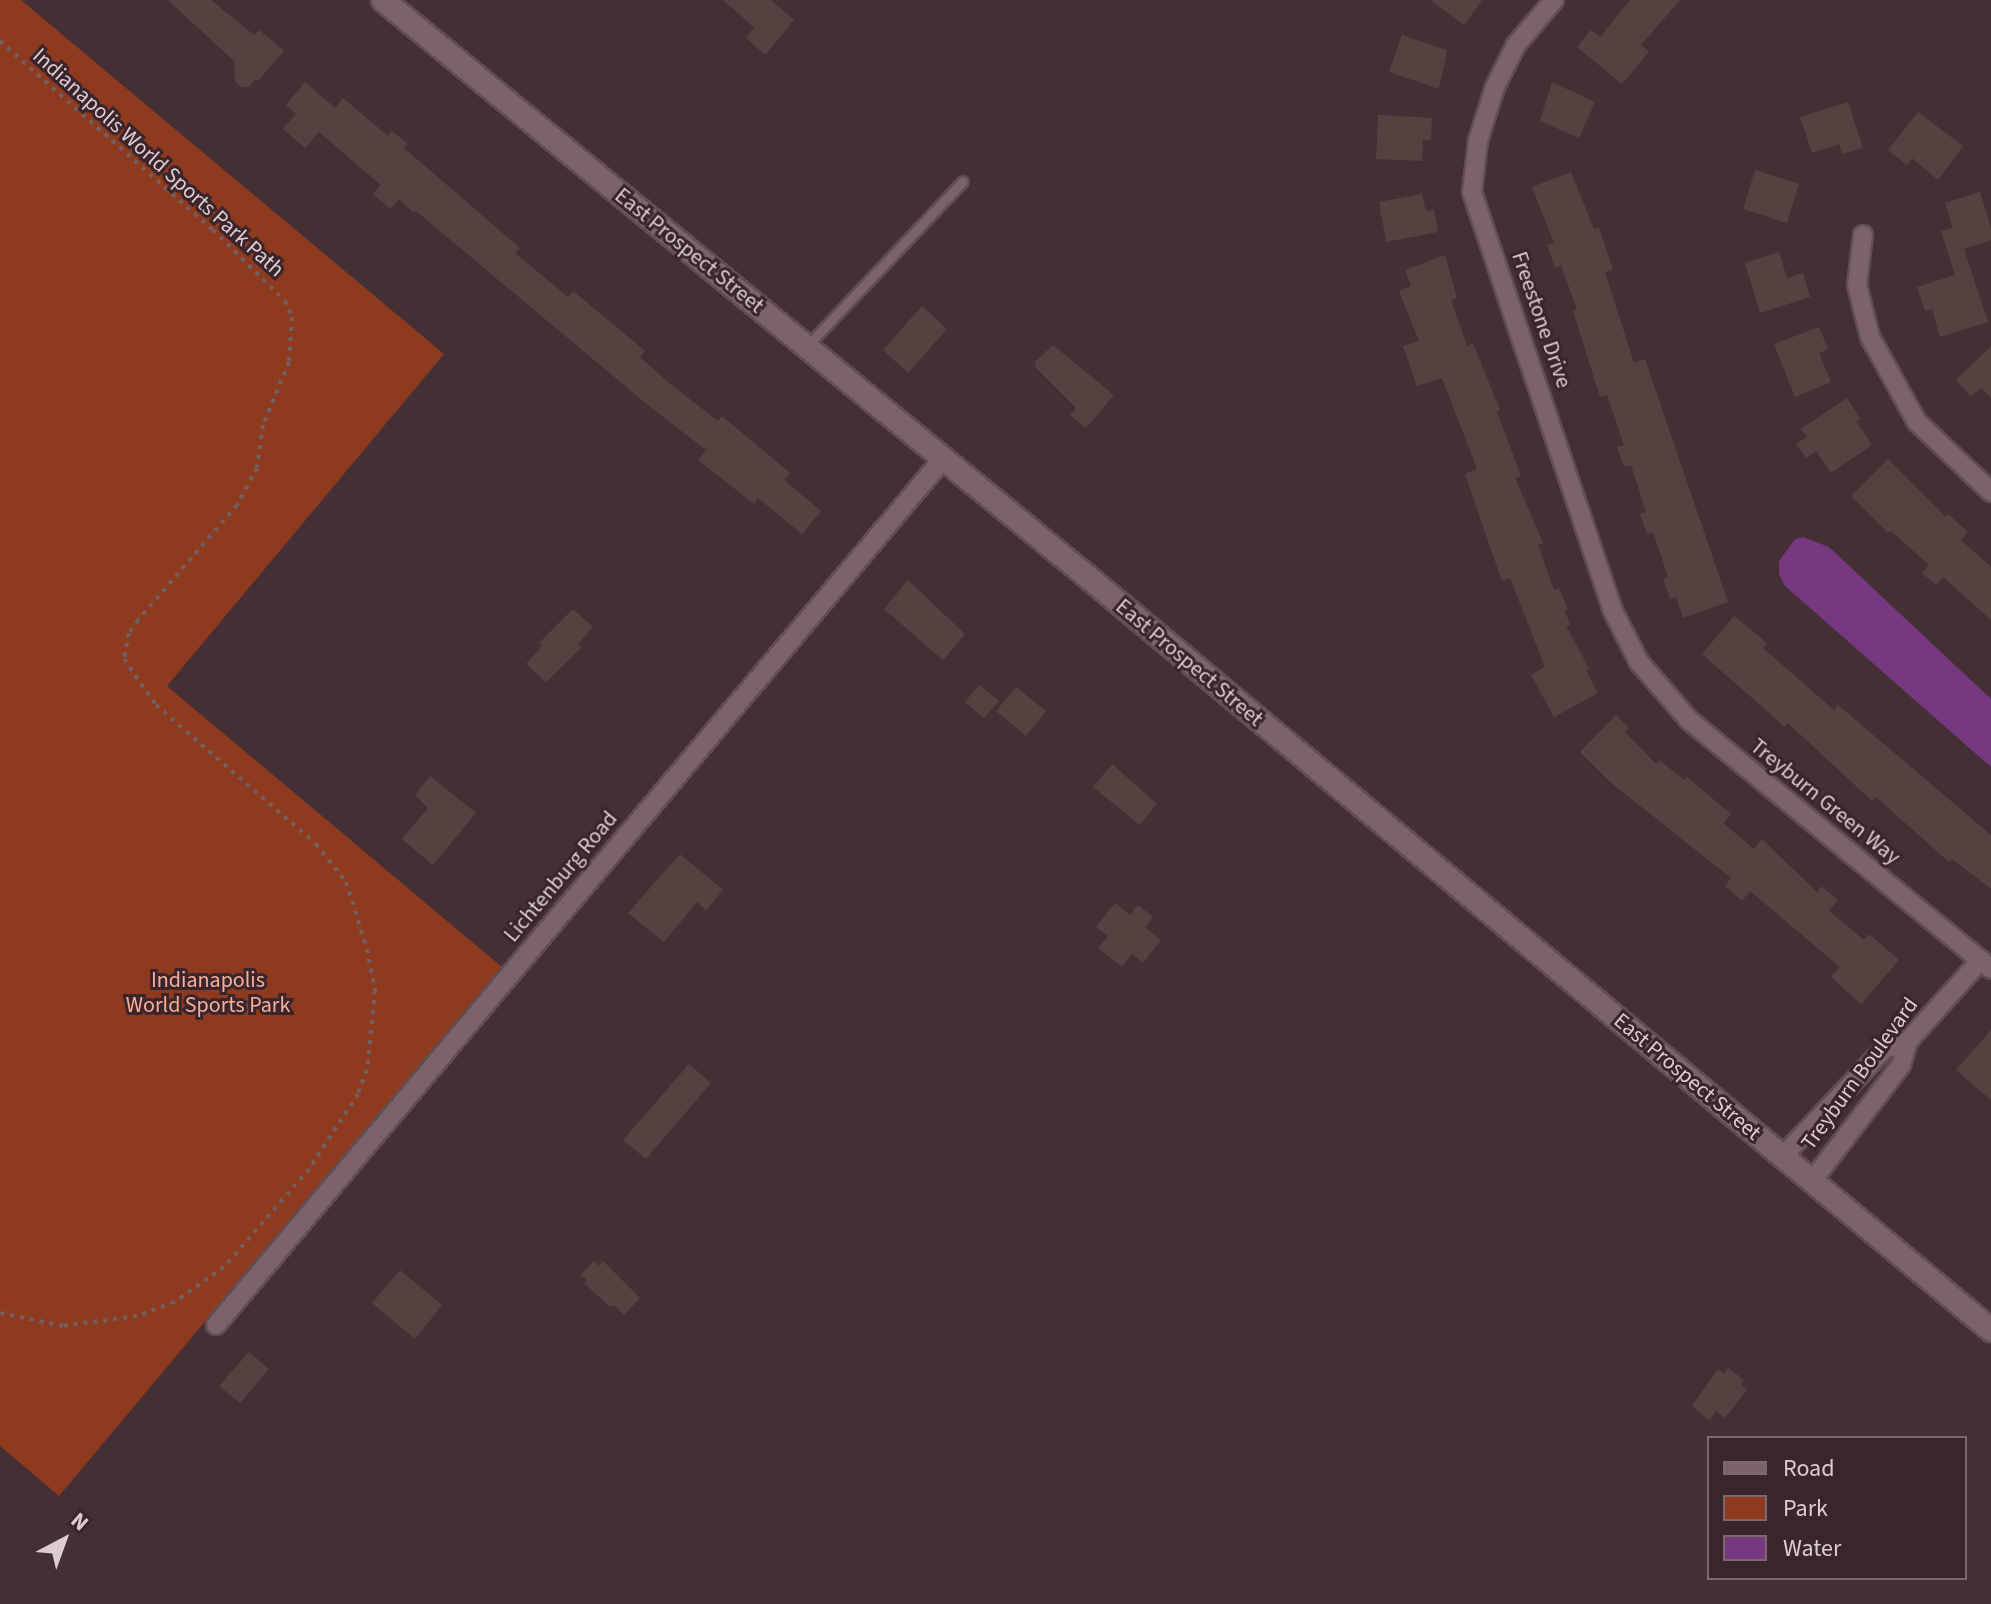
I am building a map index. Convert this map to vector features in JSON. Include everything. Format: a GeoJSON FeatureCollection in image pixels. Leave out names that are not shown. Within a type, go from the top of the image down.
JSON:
{"type":"FeatureCollection","features":[{"type":"Feature","properties":{"kind":"street","name":"East Prospect Street"},"geometry":{"type":"LineString","coordinates":[[383,0],[943,459],[1991,1330]]}},
{"type":"Feature","properties":{"kind":"street","name":"Freestone Drive"},"geometry":{"type":"LineString","coordinates":[[1554,0],[1516,45],[1495,87],[1478,141],[1472,192],[1612,609],[1639,662]]}},
{"type":"Feature","properties":{"kind":"street"},"geometry":{"type":"LineString","coordinates":[[1863,235],[1857,285],[1870,337],[1917,422],[1991,492]]}},
{"type":"Feature","properties":{"kind":"street","name":"Lichtenburg Road"},"geometry":{"type":"LineString","coordinates":[[216,1325],[943,459]]}},
{"type":"Feature","properties":{"kind":"street","name":"Treyburn Green Way"},"geometry":{"type":"LineString","coordinates":[[1639,662],[1689,720],[1986,964]]}},
{"type":"Feature","properties":{"kind":"street","name":"Treyburn Boulevard"},"geometry":{"type":"LineString","coordinates":[[1812,1181],[1901,1065],[1908,1041],[1986,964]]}},
{"type":"Feature","properties":{"kind":"street"},"geometry":{"type":"LineString","coordinates":[[1782,1157],[1884,1049],[1908,1041]]}},
{"type":"Feature","properties":{"kind":"lane"},"geometry":{"type":"LineString","coordinates":[[806,347],[963,181]]}},
{"type":"Feature","properties":{"kind":"path","name":"Indianapolis World Sports Park Path"},"geometry":{"type":"LineString","coordinates":[[0,41],[213,230],[285,301],[292,317],[289,362],[263,425],[257,468],[237,505],[138,620],[129,633],[124,659],[156,705],[316,844],[346,882],[367,949],[375,990],[367,1070],[358,1094],[309,1169],[224,1267],[174,1302],[137,1316],[63,1326],[0,1313]]}},
{"type":"Feature","properties":{"kind":"green space","name":"Indianapolis World Sports Park"},"geometry":{"type":"Polygon","coordinates":[[[0,0],[21,0],[444,354],[167,686],[502,967],[59,1496],[0,1446],[0,0]]]}},
{"type":"Feature","properties":{"kind":"water"},"geometry":{"type":"Polygon","coordinates":[[[1803,537],[1829,547],[1991,699],[1991,767],[1785,586],[1779,574],[1779,561],[1795,539],[1803,537]]]}},
{"type":"Feature","properties":{"kind":"building"},"geometry":{"type":"Polygon","coordinates":[[[168,0],[211,0],[254,35],[259,30],[284,51],[258,81],[255,79],[249,87],[242,87],[235,82],[234,61],[168,0]]]}},
{"type":"Feature","properties":{"kind":"building"},"geometry":{"type":"Polygon","coordinates":[[[723,0],[771,0],[794,20],[765,55],[746,38],[754,27],[723,0]]]}},
{"type":"Feature","properties":{"kind":"building"},"geometry":{"type":"Polygon","coordinates":[[[1430,0],[1482,0],[1464,25],[1430,0]]]}},
{"type":"Feature","properties":{"kind":"building"},"geometry":{"type":"Polygon","coordinates":[[[1630,0],[1680,0],[1641,45],[1649,52],[1622,84],[1577,47],[1591,30],[1600,37],[1630,0]]]}},
{"type":"Feature","properties":{"kind":"building"},"geometry":{"type":"Polygon","coordinates":[[[1402,35],[1447,50],[1439,89],[1389,72],[1402,35]]]}},
{"type":"Feature","properties":{"kind":"building"},"geometry":{"type":"Polygon","coordinates":[[[305,82],[335,108],[343,98],[388,136],[392,131],[408,144],[404,148],[520,248],[515,253],[568,297],[573,291],[645,351],[640,357],[669,383],[718,421],[722,416],[790,473],[784,480],[821,511],[802,534],[758,498],[754,504],[698,460],[706,450],[416,211],[414,213],[399,199],[390,209],[373,194],[381,185],[319,132],[305,148],[283,129],[296,114],[286,105],[305,82]]]}},
{"type":"Feature","properties":{"kind":"building"},"geometry":{"type":"Polygon","coordinates":[[[1552,82],[1595,102],[1579,138],[1540,121],[1552,82]]]}},
{"type":"Feature","properties":{"kind":"building"},"geometry":{"type":"Polygon","coordinates":[[[1848,102],[1863,148],[1842,154],[1839,144],[1812,153],[1800,117],[1848,102]]]}},
{"type":"Feature","properties":{"kind":"building"},"geometry":{"type":"Polygon","coordinates":[[[1918,112],[1963,146],[1938,180],[1912,158],[1907,165],[1888,150],[1918,112]]]}},
{"type":"Feature","properties":{"kind":"building"},"geometry":{"type":"Polygon","coordinates":[[[1378,115],[1432,118],[1431,140],[1423,140],[1422,161],[1376,159],[1378,115]]]}},
{"type":"Feature","properties":{"kind":"building"},"geometry":{"type":"Polygon","coordinates":[[[1755,170],[1799,184],[1787,223],[1743,209],[1755,170]]]}},
{"type":"Feature","properties":{"kind":"building"},"geometry":{"type":"Polygon","coordinates":[[[1571,172],[1594,229],[1599,228],[1613,269],[1605,272],[1634,363],[1645,359],[1728,602],[1683,618],[1676,597],[1670,599],[1663,579],[1668,577],[1653,532],[1647,534],[1640,514],[1646,512],[1631,465],[1624,467],[1617,447],[1624,445],[1607,395],[1600,397],[1573,311],[1577,309],[1561,266],[1555,268],[1547,245],[1554,243],[1532,187],[1571,172]]]}},
{"type":"Feature","properties":{"kind":"building"},"geometry":{"type":"Polygon","coordinates":[[[1980,192],[1991,228],[1991,240],[1964,249],[1988,322],[1940,337],[1932,309],[1925,311],[1917,287],[1955,275],[1941,231],[1953,228],[1945,203],[1980,192]]]}},
{"type":"Feature","properties":{"kind":"building"},"geometry":{"type":"Polygon","coordinates":[[[1422,194],[1426,212],[1434,210],[1438,232],[1386,242],[1379,202],[1422,194]]]}},
{"type":"Feature","properties":{"kind":"building"},"geometry":{"type":"Polygon","coordinates":[[[1779,252],[1787,278],[1803,273],[1810,297],[1760,313],[1745,263],[1779,252]]]}},
{"type":"Feature","properties":{"kind":"building"},"geometry":{"type":"Polygon","coordinates":[[[1445,255],[1457,298],[1451,300],[1467,346],[1473,343],[1500,410],[1497,412],[1521,476],[1515,478],[1543,543],[1538,545],[1554,590],[1559,588],[1568,610],[1565,611],[1570,625],[1566,626],[1589,668],[1586,670],[1598,693],[1554,717],[1531,675],[1545,667],[1510,578],[1502,581],[1465,474],[1477,469],[1442,378],[1417,386],[1403,346],[1419,341],[1399,291],[1411,286],[1405,270],[1445,255]]]}},
{"type":"Feature","properties":{"kind":"building"},"geometry":{"type":"Polygon","coordinates":[[[922,306],[947,329],[908,373],[883,350],[922,306]]]}},
{"type":"Feature","properties":{"kind":"building"},"geometry":{"type":"Polygon","coordinates":[[[1819,327],[1828,349],[1819,353],[1831,382],[1795,397],[1774,344],[1819,327]]]}},
{"type":"Feature","properties":{"kind":"building"},"geometry":{"type":"Polygon","coordinates":[[[1053,345],[1114,395],[1086,428],[1070,415],[1076,408],[1035,367],[1035,362],[1053,345]]]}},
{"type":"Feature","properties":{"kind":"building"},"geometry":{"type":"Polygon","coordinates":[[[1991,346],[1991,398],[1981,388],[1971,396],[1956,380],[1991,346]]]}},
{"type":"Feature","properties":{"kind":"building"},"geometry":{"type":"Polygon","coordinates":[[[1847,398],[1860,418],[1856,421],[1872,445],[1831,473],[1816,451],[1806,458],[1796,444],[1807,437],[1801,429],[1847,398]]]}},
{"type":"Feature","properties":{"kind":"building"},"geometry":{"type":"Polygon","coordinates":[[[1888,459],[1946,517],[1948,514],[1968,532],[1961,540],[1991,567],[1991,620],[1943,577],[1936,585],[1922,573],[1929,565],[1891,531],[1888,533],[1851,496],[1888,459]]]}},
{"type":"Feature","properties":{"kind":"building"},"geometry":{"type":"Polygon","coordinates":[[[908,580],[965,634],[943,660],[884,609],[908,580]]]}},
{"type":"Feature","properties":{"kind":"building"},"geometry":{"type":"Polygon","coordinates":[[[573,609],[593,627],[578,644],[582,647],[546,682],[526,664],[542,646],[539,643],[573,609]]]}},
{"type":"Feature","properties":{"kind":"building"},"geometry":{"type":"Polygon","coordinates":[[[1734,616],[1767,643],[1763,648],[1834,710],[1838,705],[1991,835],[1991,889],[1952,859],[1949,862],[1876,797],[1872,801],[1788,723],[1785,727],[1702,654],[1734,616]]]}},
{"type":"Feature","properties":{"kind":"building"},"geometry":{"type":"Polygon","coordinates":[[[979,685],[999,701],[984,718],[965,702],[979,685]]]}},
{"type":"Feature","properties":{"kind":"building"},"geometry":{"type":"Polygon","coordinates":[[[1016,687],[1046,711],[1026,736],[996,711],[1016,687]]]}},
{"type":"Feature","properties":{"kind":"building"},"geometry":{"type":"Polygon","coordinates":[[[1616,715],[1629,728],[1625,732],[1656,764],[1659,760],[1684,780],[1687,777],[1731,814],[1723,823],[1754,849],[1762,839],[1817,892],[1821,886],[1838,900],[1829,911],[1864,940],[1869,934],[1899,960],[1861,1004],[1831,977],[1840,967],[1750,891],[1742,901],[1725,886],[1731,878],[1610,782],[1580,752],[1616,715]]]}},
{"type":"Feature","properties":{"kind":"building"},"geometry":{"type":"Polygon","coordinates":[[[1112,764],[1157,804],[1140,825],[1093,787],[1112,764]]]}},
{"type":"Feature","properties":{"kind":"building"},"geometry":{"type":"Polygon","coordinates":[[[430,776],[476,813],[433,865],[402,839],[428,808],[415,795],[430,776]]]}},
{"type":"Feature","properties":{"kind":"building"},"geometry":{"type":"Polygon","coordinates":[[[680,854],[723,890],[706,910],[697,902],[664,942],[628,913],[680,854]]]}},
{"type":"Feature","properties":{"kind":"building"},"geometry":{"type":"Polygon","coordinates":[[[1115,903],[1130,915],[1138,905],[1153,917],[1145,927],[1161,940],[1143,963],[1132,954],[1122,967],[1098,948],[1108,936],[1096,927],[1115,903]]]}},
{"type":"Feature","properties":{"kind":"building"},"geometry":{"type":"Polygon","coordinates":[[[1991,1030],[1991,1100],[1956,1070],[1991,1030]]]}},
{"type":"Feature","properties":{"kind":"building"},"geometry":{"type":"Polygon","coordinates":[[[689,1064],[711,1083],[646,1159],[623,1140],[689,1064]]]}},
{"type":"Feature","properties":{"kind":"building"},"geometry":{"type":"Polygon","coordinates":[[[594,1261],[599,1266],[603,1261],[640,1298],[624,1315],[614,1305],[610,1307],[584,1283],[587,1280],[581,1275],[594,1261]]]}},
{"type":"Feature","properties":{"kind":"building"},"geometry":{"type":"Polygon","coordinates":[[[400,1270],[442,1305],[415,1339],[372,1303],[400,1270]]]}},
{"type":"Feature","properties":{"kind":"building"},"geometry":{"type":"Polygon","coordinates":[[[249,1352],[269,1369],[240,1403],[219,1386],[249,1352]]]}},
{"type":"Feature","properties":{"kind":"building"},"geometry":{"type":"Polygon","coordinates":[[[1728,1368],[1744,1380],[1741,1385],[1747,1390],[1725,1418],[1716,1411],[1709,1420],[1692,1406],[1718,1369],[1724,1374],[1728,1368]]]}}]}
